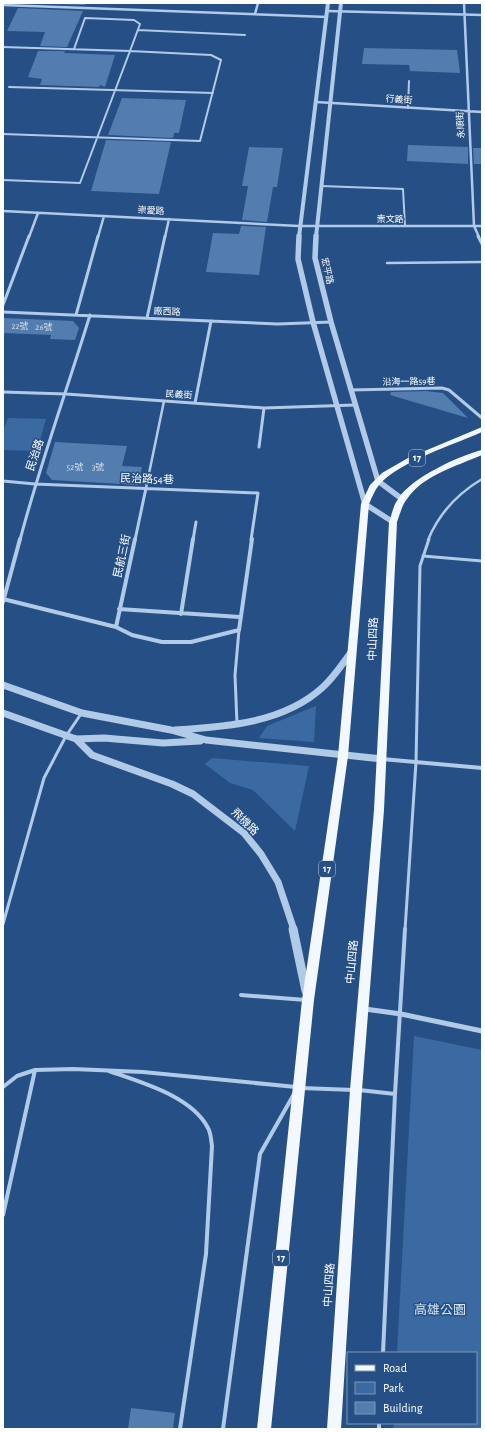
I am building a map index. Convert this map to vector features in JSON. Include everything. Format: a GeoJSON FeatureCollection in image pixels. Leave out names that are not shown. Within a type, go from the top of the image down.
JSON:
{"type":"FeatureCollection","features":[{"type":"Feature","properties":{"kind":"main road","name":"17"},"geometry":{"type":"LineString","coordinates":[[365,504],[370,491],[378,481],[397,468],[482,429]]}},
{"type":"Feature","properties":{"kind":"main road","name":"17"},"geometry":{"type":"LineString","coordinates":[[402,499],[413,487],[437,473],[482,452]]}},
{"type":"Feature","properties":{"kind":"main road","name":"中山四路"},"geometry":{"type":"LineString","coordinates":[[334,1429],[356,1090],[379,810],[393,522],[402,499]]}},
{"type":"Feature","properties":{"kind":"main road","name":"中山四路"},"geometry":{"type":"LineString","coordinates":[[264,1429],[308,1000],[343,756],[365,504]]}},
{"type":"Feature","properties":{"kind":"street"},"geometry":{"type":"LineString","coordinates":[[85,8],[91,3]]}},
{"type":"Feature","properties":{"kind":"street"},"geometry":{"type":"LineString","coordinates":[[255,14],[258,3]]}},
{"type":"Feature","properties":{"kind":"street"},"geometry":{"type":"LineString","coordinates":[[328,3],[299,226],[298,259],[336,407],[365,504],[393,522]]}},
{"type":"Feature","properties":{"kind":"street","name":"宏平路"},"geometry":{"type":"LineString","coordinates":[[341,3],[329,103],[315,258],[350,390],[378,481]]}},
{"type":"Feature","properties":{"kind":"street","name":"永順街"},"geometry":{"type":"LineString","coordinates":[[464,3],[474,226],[482,244]]}},
{"type":"Feature","properties":{"kind":"street"},"geometry":{"type":"LineString","coordinates":[[3,5],[255,14],[327,14],[340,11],[482,15]]}},
{"type":"Feature","properties":{"kind":"street","name":"行義街"},"geometry":{"type":"LineString","coordinates":[[316,102],[482,112]]}},
{"type":"Feature","properties":{"kind":"street","name":"崇愛路"},"geometry":{"type":"LineString","coordinates":[[3,211],[299,226]]}},
{"type":"Feature","properties":{"kind":"street"},"geometry":{"type":"LineString","coordinates":[[3,305],[38,213]]}},
{"type":"Feature","properties":{"kind":"street"},"geometry":{"type":"LineString","coordinates":[[76,315],[104,216]]}},
{"type":"Feature","properties":{"kind":"street"},"geometry":{"type":"LineString","coordinates":[[147,318],[169,219]]}},
{"type":"Feature","properties":{"kind":"street","name":"崇文路"},"geometry":{"type":"LineString","coordinates":[[299,226],[482,226]]}},
{"type":"Feature","properties":{"kind":"street","name":"廠西路"},"geometry":{"type":"LineString","coordinates":[[3,312],[278,324],[331,322]]}},
{"type":"Feature","properties":{"kind":"street","name":"民治路"},"geometry":{"type":"LineString","coordinates":[[3,600],[35,484],[66,394],[90,315]]}},
{"type":"Feature","properties":{"kind":"street"},"geometry":{"type":"LineString","coordinates":[[195,403],[211,321]]}},
{"type":"Feature","properties":{"kind":"street","name":"沿海一路59巷"},"geometry":{"type":"LineString","coordinates":[[350,390],[442,388],[450,390],[482,418]]}},
{"type":"Feature","properties":{"kind":"street","name":"民義街"},"geometry":{"type":"LineString","coordinates":[[3,392],[66,394],[264,408],[336,407],[355,405]]}},
{"type":"Feature","properties":{"kind":"street"},"geometry":{"type":"LineString","coordinates":[[260,447],[264,408]]}},
{"type":"Feature","properties":{"kind":"street","name":"民治路54巷"},"geometry":{"type":"LineString","coordinates":[[3,481],[35,484],[258,493],[240,617]]}},
{"type":"Feature","properties":{"kind":"street"},"geometry":{"type":"LineString","coordinates":[[378,481],[402,499]]}},
{"type":"Feature","properties":{"kind":"street","name":"民航三街"},"geometry":{"type":"LineString","coordinates":[[116,627],[146,488]]}},
{"type":"Feature","properties":{"kind":"street"},"geometry":{"type":"LineString","coordinates":[[181,614],[196,522]]}},
{"type":"Feature","properties":{"kind":"street"},"geometry":{"type":"LineString","coordinates":[[3,600],[116,627],[132,636],[161,644],[187,643],[214,638],[239,630],[240,617],[120,609]]}},
{"type":"Feature","properties":{"kind":"street"},"geometry":{"type":"LineString","coordinates":[[171,730],[237,724],[291,708],[309,698],[322,687],[353,649]]}},
{"type":"Feature","properties":{"kind":"street","name":"飛機路"},"geometry":{"type":"LineString","coordinates":[[3,685],[82,713],[171,730],[206,740],[343,756],[382,759]]}},
{"type":"Feature","properties":{"kind":"street","name":"飛機路"},"geometry":{"type":"LineString","coordinates":[[3,713],[76,739],[104,738],[163,743],[206,740]]}},
{"type":"Feature","properties":{"kind":"street","name":"飛機路"},"geometry":{"type":"LineString","coordinates":[[76,739],[92,755],[172,784],[193,794],[216,810],[244,833],[261,854],[278,882],[291,918],[308,1000]]}},
{"type":"Feature","properties":{"kind":"street"},"geometry":{"type":"LineString","coordinates":[[382,759],[482,768]]}},
{"type":"Feature","properties":{"kind":"street"},"geometry":{"type":"LineString","coordinates":[[362,1009],[401,1014],[482,1032]]}},
{"type":"Feature","properties":{"kind":"lane"},"geometry":{"type":"LineString","coordinates":[[3,180],[80,183],[140,24],[134,20],[85,18],[74,49]]}},
{"type":"Feature","properties":{"kind":"lane"},"geometry":{"type":"LineString","coordinates":[[138,30],[246,35]]}},
{"type":"Feature","properties":{"kind":"lane"},"geometry":{"type":"LineString","coordinates":[[3,46],[211,56],[221,60],[200,141],[3,134]]}},
{"type":"Feature","properties":{"kind":"lane"},"geometry":{"type":"LineString","coordinates":[[408,108],[409,81]]}},
{"type":"Feature","properties":{"kind":"lane"},"geometry":{"type":"LineString","coordinates":[[9,87],[213,93]]}},
{"type":"Feature","properties":{"kind":"lane"},"geometry":{"type":"LineString","coordinates":[[321,186],[403,189],[405,226]]}},
{"type":"Feature","properties":{"kind":"lane"},"geometry":{"type":"LineString","coordinates":[[387,262],[482,262]]}},
{"type":"Feature","properties":{"kind":"lane"},"geometry":{"type":"LineString","coordinates":[[146,488],[164,401]]}},
{"type":"Feature","properties":{"kind":"lane"},"geometry":{"type":"LineString","coordinates":[[383,1352],[395,1094],[416,762],[420,566],[427,540],[437,520],[452,501],[469,486],[482,479]]}},
{"type":"Feature","properties":{"kind":"lane"},"geometry":{"type":"LineString","coordinates":[[423,556],[482,561]]}},
{"type":"Feature","properties":{"kind":"lane"},"geometry":{"type":"LineString","coordinates":[[237,724],[236,675],[239,630]]}},
{"type":"Feature","properties":{"kind":"lane"},"geometry":{"type":"LineString","coordinates":[[3,924],[44,778],[66,736],[82,713]]}},
{"type":"Feature","properties":{"kind":"lane"},"geometry":{"type":"LineString","coordinates":[[240,995],[308,1000]]}},
{"type":"Feature","properties":{"kind":"lane"},"geometry":{"type":"LineString","coordinates":[[3,1087],[17,1076],[35,1070],[109,1071],[298,1088],[356,1090],[395,1094]]}},
{"type":"Feature","properties":{"kind":"lane"},"geometry":{"type":"LineString","coordinates":[[3,1215],[35,1070]]}},
{"type":"Feature","properties":{"kind":"lane"},"geometry":{"type":"LineString","coordinates":[[109,1071],[141,1082],[173,1097],[193,1109],[208,1129],[212,1146],[206,1254],[180,1429]]}},
{"type":"Feature","properties":{"kind":"lane"},"geometry":{"type":"LineString","coordinates":[[223,1429],[260,1154],[298,1088]]}},
{"type":"Feature","properties":{"kind":"green space"},"geometry":{"type":"Polygon","coordinates":[[[8,418],[46,419],[37,451],[3,450],[3,431],[8,418]]]}},
{"type":"Feature","properties":{"kind":"green space"},"geometry":{"type":"Polygon","coordinates":[[[316,706],[314,742],[259,738],[267,726],[316,706]]]}},
{"type":"Feature","properties":{"kind":"green space"},"geometry":{"type":"Polygon","coordinates":[[[212,758],[309,766],[295,831],[253,790],[230,783],[205,764],[212,758]]]}},
{"type":"Feature","properties":{"kind":"green space","name":"高雄公園"},"geometry":{"type":"Polygon","coordinates":[[[414,1036],[482,1050],[482,1429],[393,1429],[394,1424],[477,1424],[477,1352],[397,1352],[414,1036]]]}},
{"type":"Feature","properties":{"kind":"building"},"geometry":{"type":"Polygon","coordinates":[[[23,3],[86,3],[85,5],[23,3]]]}},
{"type":"Feature","properties":{"kind":"building"},"geometry":{"type":"Polygon","coordinates":[[[18,8],[83,11],[67,47],[40,46],[45,32],[7,31],[18,8]]]}},
{"type":"Feature","properties":{"kind":"building"},"geometry":{"type":"Polygon","coordinates":[[[364,48],[457,50],[460,73],[410,71],[409,65],[362,64],[364,48]]]}},
{"type":"Feature","properties":{"kind":"building"},"geometry":{"type":"Polygon","coordinates":[[[38,51],[65,51],[64,53],[115,55],[105,87],[100,85],[99,87],[40,85],[42,79],[28,77],[38,51]]]}},
{"type":"Feature","properties":{"kind":"building"},"geometry":{"type":"Polygon","coordinates":[[[122,98],[186,100],[179,133],[174,133],[173,138],[108,135],[122,98]]]}},
{"type":"Feature","properties":{"kind":"building"},"geometry":{"type":"Polygon","coordinates":[[[106,140],[171,142],[159,194],[91,191],[106,140]]]}},
{"type":"Feature","properties":{"kind":"building"},"geometry":{"type":"Polygon","coordinates":[[[408,145],[468,147],[468,164],[407,161],[408,145]]]}},
{"type":"Feature","properties":{"kind":"building"},"geometry":{"type":"Polygon","coordinates":[[[249,147],[283,148],[277,187],[273,187],[267,222],[242,220],[248,186],[242,186],[249,147]]]}},
{"type":"Feature","properties":{"kind":"building"},"geometry":{"type":"Polygon","coordinates":[[[473,148],[482,148],[482,164],[474,164],[473,148]]]}},
{"type":"Feature","properties":{"kind":"building"},"geometry":{"type":"Polygon","coordinates":[[[241,226],[266,227],[259,275],[206,272],[213,233],[239,234],[241,226]]]}},
{"type":"Feature","properties":{"kind":"building"},"geometry":{"type":"Polygon","coordinates":[[[3,318],[73,321],[79,328],[75,340],[50,339],[51,335],[3,333],[3,318]]]}},
{"type":"Feature","properties":{"kind":"building"},"geometry":{"type":"Polygon","coordinates":[[[426,391],[443,393],[468,418],[390,395],[391,392],[426,391]]]}},
{"type":"Feature","properties":{"kind":"building"},"geometry":{"type":"Polygon","coordinates":[[[55,442],[127,446],[122,466],[142,467],[138,485],[52,480],[46,473],[55,442]]]}},
{"type":"Feature","properties":{"kind":"building"},"geometry":{"type":"Polygon","coordinates":[[[131,1408],[175,1413],[173,1429],[128,1429],[131,1408]]]}}]}
